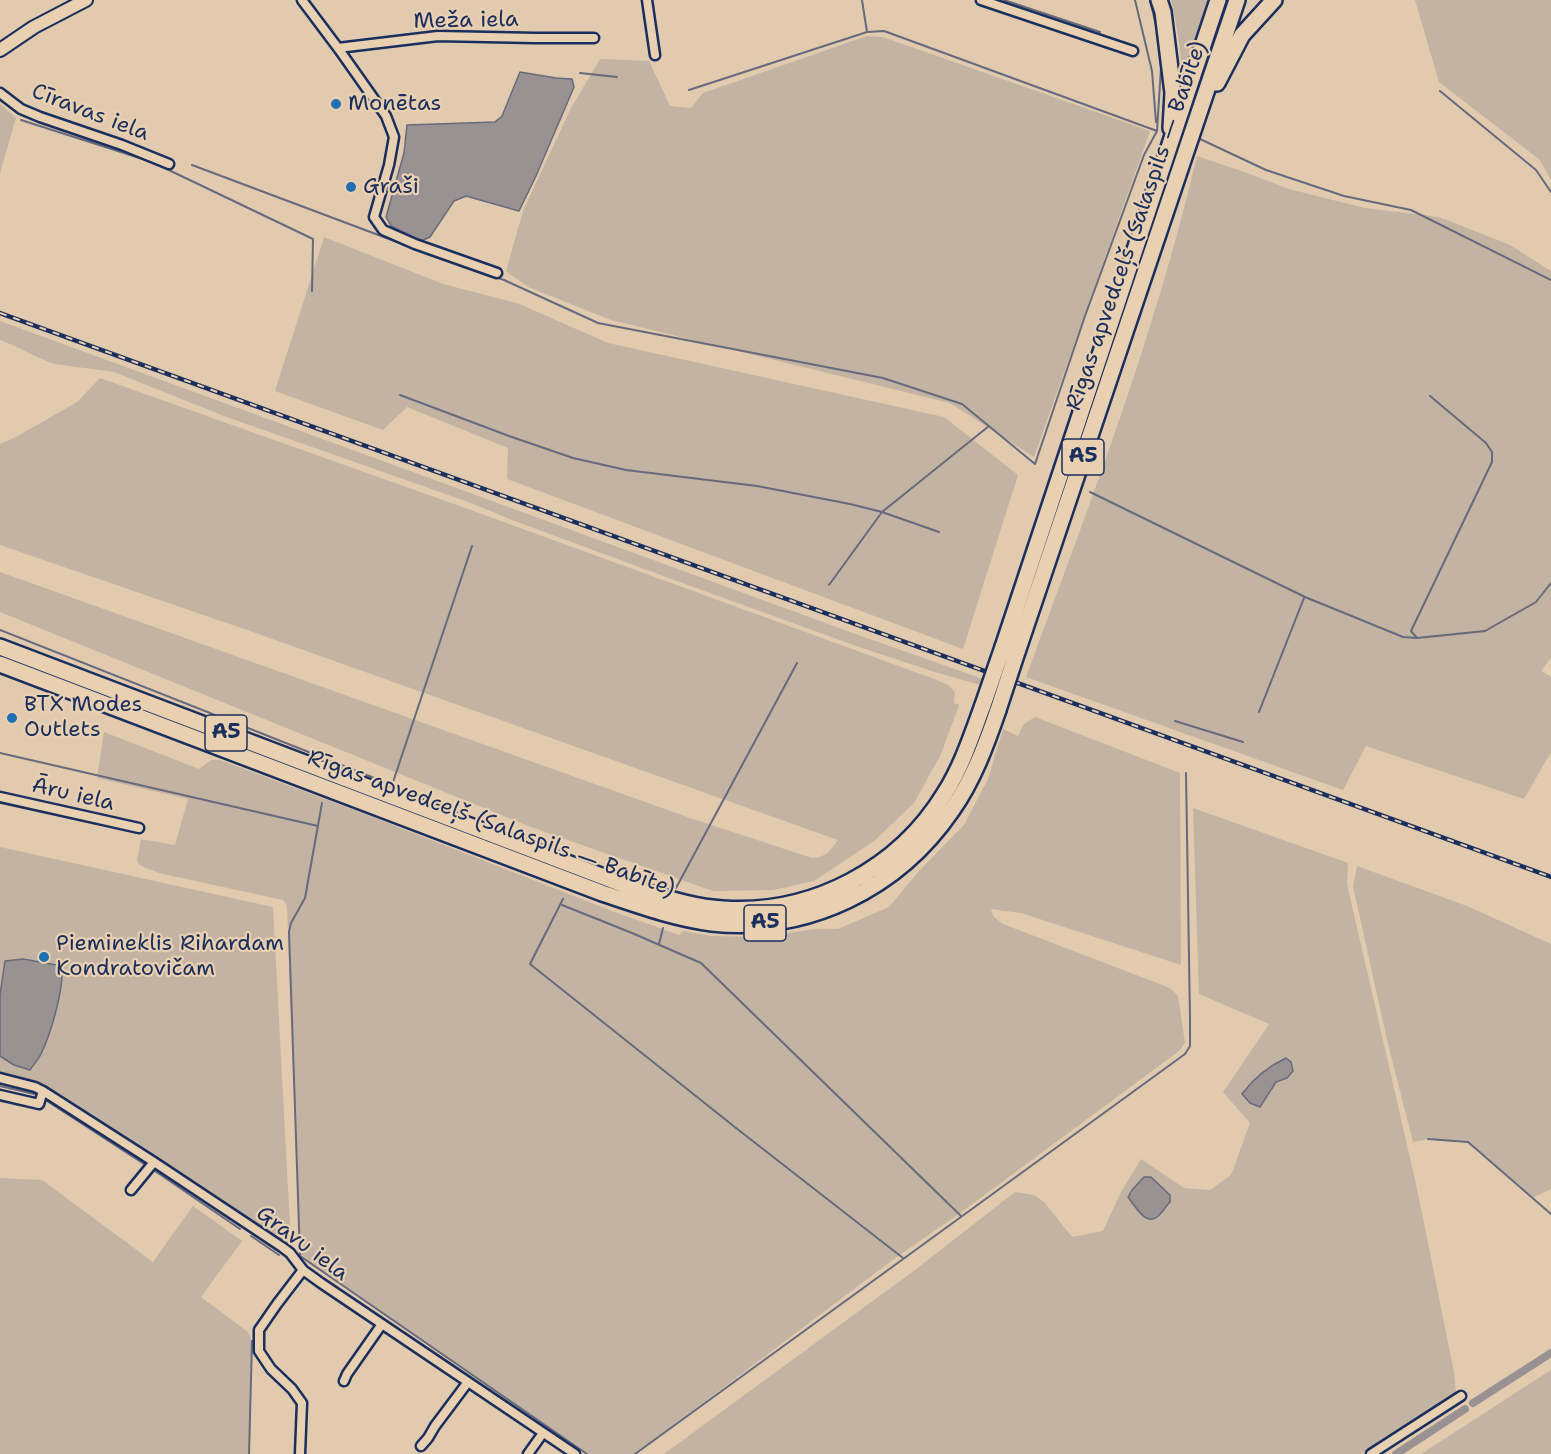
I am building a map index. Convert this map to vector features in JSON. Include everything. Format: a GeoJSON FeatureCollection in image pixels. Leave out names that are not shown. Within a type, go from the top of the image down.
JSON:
{"type":"FeatureCollection","features":[{"type":"Feature","properties":{"kind":"highway"},"geometry":{"type":"LineString","coordinates":[[1159,0],[1163,12],[1173,93],[1166,159]]}},
{"type":"Feature","properties":{"kind":"highway","name":"Rīgas apvedceļš (Salaspils — Babīte)"},"geometry":{"type":"LineString","coordinates":[[1010,650],[1218,0]]}},
{"type":"Feature","properties":{"kind":"highway","name":"Rīgas apvedceļš (Salaspils — Babīte)"},"geometry":{"type":"LineString","coordinates":[[0,664],[602,893],[670,915],[726,924],[772,922],[819,913],[844,902],[902,865],[934,833],[960,798],[981,756],[990,708],[1196,123],[1237,0]]}},
{"type":"Feature","properties":{"kind":"highway"},"geometry":{"type":"LineString","coordinates":[[1196,123],[1242,35],[1274,0]]}},
{"type":"Feature","properties":{"kind":"highway","name":"Rīgas apvedceļš (Salaspils — Babīte)"},"geometry":{"type":"LineString","coordinates":[[0,647],[630,887],[680,902],[722,909],[767,908],[808,900],[845,885],[881,862],[918,829],[945,793],[990,708]]}},
{"type":"Feature","properties":{"kind":"street"},"geometry":{"type":"LineString","coordinates":[[0,50],[42,23],[86,0]]}},
{"type":"Feature","properties":{"kind":"street"},"geometry":{"type":"LineString","coordinates":[[302,0],[386,116],[394,137],[389,165],[374,216],[378,224],[383,230],[415,244],[497,273]]}},
{"type":"Feature","properties":{"kind":"street"},"geometry":{"type":"LineString","coordinates":[[649,0],[655,55]]}},
{"type":"Feature","properties":{"kind":"street"},"geometry":{"type":"LineString","coordinates":[[981,0],[1133,51]]}},
{"type":"Feature","properties":{"kind":"street","name":"Meža iela"},"geometry":{"type":"LineString","coordinates":[[338,48],[438,36],[594,38]]}},
{"type":"Feature","properties":{"kind":"street","name":"Cīravas iela"},"geometry":{"type":"LineString","coordinates":[[0,93],[21,109],[40,117],[169,164]]}},
{"type":"Feature","properties":{"kind":"street","name":"Āru iela"},"geometry":{"type":"LineString","coordinates":[[0,797],[139,828]]}},
{"type":"Feature","properties":{"kind":"street","name":"Gravu iela"},"geometry":{"type":"LineString","coordinates":[[0,1078],[43,1091],[154,1162],[282,1247],[290,1253],[303,1270],[575,1454]]}},
{"type":"Feature","properties":{"kind":"street"},"geometry":{"type":"LineString","coordinates":[[0,1095],[39,1104],[43,1091]]}},
{"type":"Feature","properties":{"kind":"street"},"geometry":{"type":"LineString","coordinates":[[131,1191],[154,1162]]}},
{"type":"Feature","properties":{"kind":"street"},"geometry":{"type":"LineString","coordinates":[[300,1454],[302,1403],[292,1389],[271,1369],[259,1351],[259,1330],[303,1270]]}},
{"type":"Feature","properties":{"kind":"street"},"geometry":{"type":"LineString","coordinates":[[344,1382],[347,1374],[382,1324]]}},
{"type":"Feature","properties":{"kind":"street"},"geometry":{"type":"LineString","coordinates":[[421,1446],[468,1382]]}},
{"type":"Feature","properties":{"kind":"street"},"geometry":{"type":"LineString","coordinates":[[1371,1454],[1461,1396]]}},
{"type":"Feature","properties":{"kind":"street"},"geometry":{"type":"LineString","coordinates":[[528,1454],[543,1433]]}},
{"type":"Feature","properties":{"kind":"shaded area"},"geometry":{"type":"Polygon","coordinates":[[[1171,0],[1209,0],[1179,95],[1181,59],[1171,0]]]}},
{"type":"Feature","properties":{"kind":"shaded area"},"geometry":{"type":"Polygon","coordinates":[[[1415,0],[1551,0],[1551,180],[1540,160],[1439,82],[1415,0]]]}},
{"type":"Feature","properties":{"kind":"shaded area"},"geometry":{"type":"Polygon","coordinates":[[[867,36],[883,37],[1150,131],[1034,457],[950,403],[611,320],[528,287],[506,271],[523,211],[571,108],[600,59],[649,61],[670,106],[691,108],[703,93],[867,36]]]}},
{"type":"Feature","properties":{"kind":"shaded area"},"geometry":{"type":"Polygon","coordinates":[[[520,72],[572,79],[574,87],[519,211],[466,196],[454,201],[430,237],[421,241],[391,226],[386,217],[404,153],[407,125],[495,122],[502,116],[520,72]]]}},
{"type":"Feature","properties":{"kind":"shaded area"},"geometry":{"type":"Polygon","coordinates":[[[0,104],[16,118],[0,173],[0,104]]]}},
{"type":"Feature","properties":{"kind":"shaded area"},"geometry":{"type":"Polygon","coordinates":[[[1197,156],[1289,189],[1365,208],[1439,217],[1510,245],[1551,271],[1551,658],[1541,671],[1551,677],[1551,752],[1524,799],[1366,746],[1343,790],[1026,677],[1097,484],[1141,354],[1180,223],[1197,156]]]}},
{"type":"Feature","properties":{"kind":"shaded area"},"geometry":{"type":"Polygon","coordinates":[[[324,237],[443,284],[517,303],[608,343],[944,417],[1018,475],[963,649],[507,479],[508,448],[407,407],[383,430],[275,391],[324,237]]]}},
{"type":"Feature","properties":{"kind":"shaded area"},"geometry":{"type":"Polygon","coordinates":[[[0,321],[983,679],[981,685],[859,647],[471,503],[224,416],[114,372],[48,362],[0,340],[0,321]]]}},
{"type":"Feature","properties":{"kind":"shaded area"},"geometry":{"type":"Polygon","coordinates":[[[100,378],[937,680],[948,685],[955,692],[954,703],[959,705],[941,754],[914,803],[874,841],[814,881],[773,890],[713,891],[531,827],[0,612],[0,572],[690,818],[812,858],[828,853],[838,840],[250,631],[0,545],[0,444],[77,402],[100,378]]]}},
{"type":"Feature","properties":{"kind":"shaded area"},"geometry":{"type":"Polygon","coordinates":[[[1035,717],[1180,773],[1181,965],[1021,913],[991,909],[993,916],[1003,924],[1170,988],[1178,996],[1185,1043],[1179,1051],[963,1211],[894,1259],[635,1454],[587,1454],[300,1256],[287,906],[283,900],[159,873],[141,866],[137,861],[141,839],[175,845],[188,799],[97,778],[104,732],[199,769],[211,760],[220,760],[679,935],[684,931],[711,936],[764,937],[814,929],[838,929],[889,907],[919,871],[964,825],[988,779],[1003,729],[1018,736],[1024,724],[1035,717]]]}},
{"type":"Feature","properties":{"kind":"shaded area"},"geometry":{"type":"Polygon","coordinates":[[[1193,808],[1348,863],[1347,884],[1416,1184],[1454,1372],[1456,1393],[1361,1454],[664,1454],[915,1270],[1015,1192],[1034,1195],[1044,1202],[1072,1237],[1103,1231],[1120,1194],[1141,1159],[1184,1188],[1210,1190],[1231,1175],[1250,1123],[1223,1092],[1269,1024],[1199,994],[1193,808]]]}},
{"type":"Feature","properties":{"kind":"shaded area"},"geometry":{"type":"Polygon","coordinates":[[[0,847],[273,907],[291,1245],[39,1084],[0,1074],[0,847]]]}},
{"type":"Feature","properties":{"kind":"shaded area"},"geometry":{"type":"Polygon","coordinates":[[[1357,866],[1467,906],[1551,944],[1551,1189],[1532,1198],[1468,1142],[1428,1139],[1413,1142],[1388,1044],[1353,886],[1357,866]]]}},
{"type":"Feature","properties":{"kind":"shaded area"},"geometry":{"type":"Polygon","coordinates":[[[23,959],[62,966],[61,986],[53,1023],[41,1054],[30,1070],[14,1065],[0,1056],[0,995],[5,961],[23,959]]]}},
{"type":"Feature","properties":{"kind":"shaded area"},"geometry":{"type":"Polygon","coordinates":[[[1286,1058],[1291,1062],[1293,1071],[1287,1078],[1276,1082],[1260,1107],[1250,1103],[1242,1094],[1246,1088],[1262,1073],[1286,1058]]]}},
{"type":"Feature","properties":{"kind":"shaded area"},"geometry":{"type":"Polygon","coordinates":[[[1144,1177],[1151,1177],[1170,1195],[1170,1202],[1153,1219],[1145,1217],[1128,1197],[1144,1177]]]}},
{"type":"Feature","properties":{"kind":"shaded area"},"geometry":{"type":"Polygon","coordinates":[[[0,1178],[42,1180],[153,1262],[193,1206],[242,1241],[201,1297],[248,1332],[252,1341],[249,1454],[0,1454],[0,1178]]]}},
{"type":"Feature","properties":{"kind":"shaded area"},"geometry":{"type":"Polygon","coordinates":[[[1551,1370],[1551,1454],[1421,1454],[1551,1370]]]}},
{"type":"Feature","properties":{"kind":"waterway"},"geometry":{"type":"LineString","coordinates":[[862,0],[867,32]]}},
{"type":"Feature","properties":{"kind":"waterway"},"geometry":{"type":"LineString","coordinates":[[1004,0],[1100,32]]}},
{"type":"Feature","properties":{"kind":"waterway"},"geometry":{"type":"LineString","coordinates":[[1135,0],[1152,71],[1156,122]]}},
{"type":"Feature","properties":{"kind":"waterway"},"geometry":{"type":"LineString","coordinates":[[1150,0],[1159,38]]}},
{"type":"Feature","properties":{"kind":"waterway"},"geometry":{"type":"LineString","coordinates":[[689,90],[867,32],[884,31],[1157,131]]}},
{"type":"Feature","properties":{"kind":"waterway"},"geometry":{"type":"LineString","coordinates":[[456,263],[504,280],[598,323],[883,378],[962,404],[1035,464],[1085,316],[1144,155],[1157,131],[1160,50]]}},
{"type":"Feature","properties":{"kind":"waterway"},"geometry":{"type":"LineString","coordinates":[[580,73],[617,77]]}},
{"type":"Feature","properties":{"kind":"waterway"},"geometry":{"type":"LineString","coordinates":[[1440,91],[1536,170],[1551,192]]}},
{"type":"Feature","properties":{"kind":"waterway"},"geometry":{"type":"LineString","coordinates":[[21,120],[152,162],[313,239],[312,291]]}},
{"type":"Feature","properties":{"kind":"waterway"},"geometry":{"type":"LineString","coordinates":[[1200,139],[1266,170],[1344,196],[1411,210],[1551,280]]}},
{"type":"Feature","properties":{"kind":"waterway"},"geometry":{"type":"LineString","coordinates":[[192,165],[445,260]]}},
{"type":"Feature","properties":{"kind":"waterway"},"geometry":{"type":"LineString","coordinates":[[400,395],[573,458],[626,470],[757,486],[850,504],[882,512],[939,532]]}},
{"type":"Feature","properties":{"kind":"waterway"},"geometry":{"type":"LineString","coordinates":[[1417,638],[1411,631],[1492,462],[1492,452],[1486,443],[1430,396]]}},
{"type":"Feature","properties":{"kind":"waterway"},"geometry":{"type":"LineString","coordinates":[[829,585],[882,512],[989,426]]}},
{"type":"Feature","properties":{"kind":"waterway"},"geometry":{"type":"LineString","coordinates":[[1090,492],[1305,597],[1403,637],[1417,638],[1485,631],[1536,602],[1551,583]]}},
{"type":"Feature","properties":{"kind":"waterway"},"geometry":{"type":"LineString","coordinates":[[0,630],[392,785],[472,546]]}},
{"type":"Feature","properties":{"kind":"waterway"},"geometry":{"type":"LineString","coordinates":[[1259,712],[1304,598]]}},
{"type":"Feature","properties":{"kind":"waterway"},"geometry":{"type":"LineString","coordinates":[[676,888],[797,663]]}},
{"type":"Feature","properties":{"kind":"waterway"},"geometry":{"type":"LineString","coordinates":[[1175,721],[1243,742]]}},
{"type":"Feature","properties":{"kind":"waterway"},"geometry":{"type":"LineString","coordinates":[[0,753],[318,826]]}},
{"type":"Feature","properties":{"kind":"waterway"},"geometry":{"type":"LineString","coordinates":[[635,1454],[1185,1054],[1190,1046],[1186,773]]}},
{"type":"Feature","properties":{"kind":"waterway"},"geometry":{"type":"LineString","coordinates":[[322,803],[305,898],[291,923],[289,932],[300,1256],[587,1454]]}},
{"type":"Feature","properties":{"kind":"waterway"},"geometry":{"type":"LineString","coordinates":[[563,899],[530,964],[903,1258]]}},
{"type":"Feature","properties":{"kind":"waterway"},"geometry":{"type":"LineString","coordinates":[[562,905],[701,963],[961,1216]]}},
{"type":"Feature","properties":{"kind":"waterway"},"geometry":{"type":"LineString","coordinates":[[659,944],[663,928]]}},
{"type":"Feature","properties":{"kind":"waterway"},"geometry":{"type":"LineString","coordinates":[[0,1086],[34,1094]]}},
{"type":"Feature","properties":{"kind":"waterway"},"geometry":{"type":"LineString","coordinates":[[47,1101],[144,1164]]}},
{"type":"Feature","properties":{"kind":"waterway"},"geometry":{"type":"LineString","coordinates":[[1428,1139],[1468,1142],[1551,1214]]}},
{"type":"Feature","properties":{"kind":"waterway"},"geometry":{"type":"LineString","coordinates":[[155,1171],[240,1229]]}},
{"type":"Feature","properties":{"kind":"waterway"},"geometry":{"type":"LineString","coordinates":[[251,1236],[279,1255]]}},
{"type":"Feature","properties":{"kind":"waterway"},"geometry":{"type":"LineString","coordinates":[[249,1454],[252,1341]]}},
{"type":"Feature","properties":{"kind":"waterway"},"geometry":{"type":"LineString","coordinates":[[1473,1403],[1551,1353]]}},
{"type":"Feature","properties":{"kind":"waterway"},"geometry":{"type":"LineString","coordinates":[[1396,1454],[1465,1409]]}},
{"type":"Feature","properties":{"kind":"railway"},"geometry":{"type":"LineString","coordinates":[[0,313],[1551,877]]}},
{"type":"Feature","properties":{"kind":"place","name":"Monētas"},"geometry":{"type":"Point","coordinates":[336,104]}},
{"type":"Feature","properties":{"kind":"place","name":"Graši"},"geometry":{"type":"Point","coordinates":[351,187]}},
{"type":"Feature","properties":{"kind":"place","name":"BTX Modes Outlets"},"geometry":{"type":"Point","coordinates":[12,718]}},
{"type":"Feature","properties":{"kind":"place","name":"Piemineklis Rihardam Kondratovičam"},"geometry":{"type":"Point","coordinates":[44,957]}}]}
